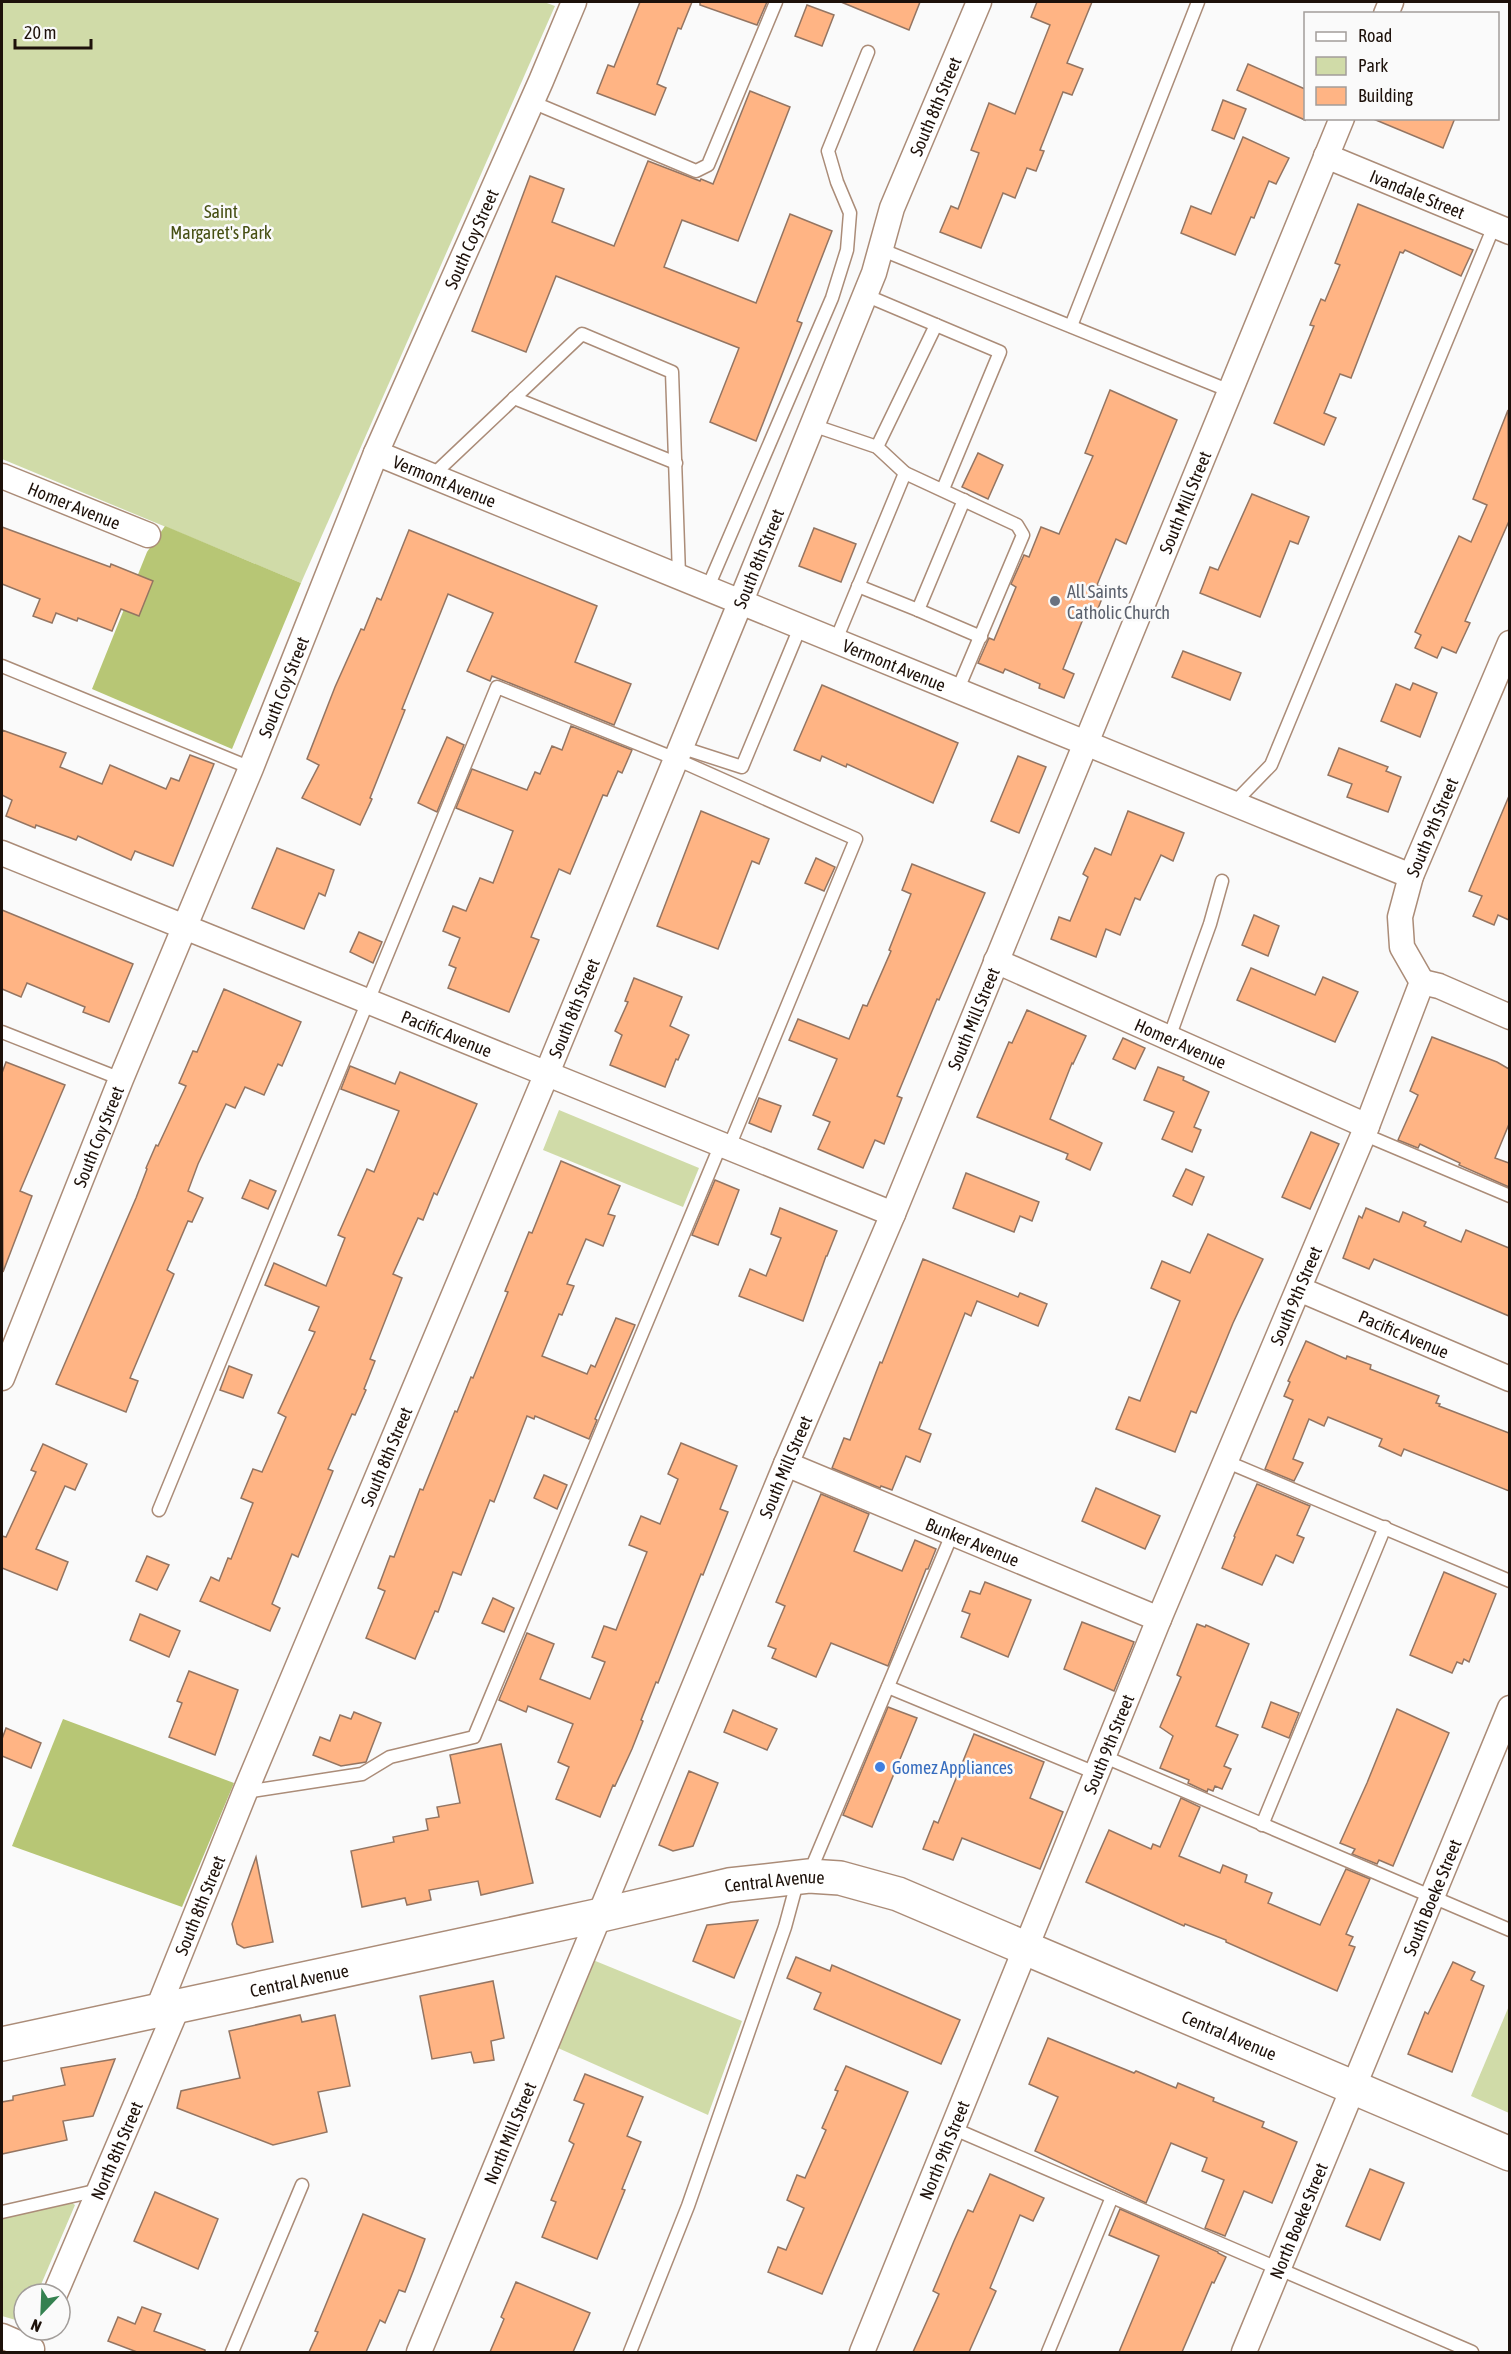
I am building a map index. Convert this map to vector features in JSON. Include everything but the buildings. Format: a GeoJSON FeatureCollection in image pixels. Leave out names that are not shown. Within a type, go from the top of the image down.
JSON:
{"type":"FeatureCollection","features":[{"type":"Feature","properties":{"kind":"main road","name":"Central Avenue"},"geometry":{"type":"LineString","coordinates":[[2,2044],[601,1915],[729,1885],[804,1875],[840,1878],[898,1894],[1509,2154]]}},
{"type":"Feature","properties":{"kind":"street","name":"South Coy Street"},"geometry":{"type":"LineString","coordinates":[[2,1378],[121,1079],[251,768],[376,453],[574,2]]}},
{"type":"Feature","properties":{"kind":"street","name":"South 8th Street"},"geometry":{"type":"LineString","coordinates":[[168,2009],[245,1792],[547,1073],[741,600],[865,295],[892,208],[979,2]]}},
{"type":"Feature","properties":{"kind":"street","name":"South Mill Street"},"geometry":{"type":"LineString","coordinates":[[601,1915],[786,1464],[1087,743],[1341,120]]}},
{"type":"Feature","properties":{"kind":"street","name":"Ivandale Street"},"geometry":{"type":"LineString","coordinates":[[1326,156],[1502,229]]}},
{"type":"Feature","properties":{"kind":"street","name":"Vermont Avenue"},"geometry":{"type":"LineString","coordinates":[[376,453],[741,600],[1411,876]]}},
{"type":"Feature","properties":{"kind":"street","name":"Homer Avenue"},"geometry":{"type":"LineString","coordinates":[[2,476],[148,535]]}},
{"type":"Feature","properties":{"kind":"street","name":"South 9th Street"},"geometry":{"type":"LineString","coordinates":[[1027,1949],[1159,1619],[1365,1130],[1422,982],[1402,947],[1400,917],[1411,876],[1509,643]]}},
{"type":"Feature","properties":{"kind":"street","name":"Pacific Avenue"},"geometry":{"type":"LineString","coordinates":[[2,853],[892,1214]]}},
{"type":"Feature","properties":{"kind":"street","name":"Homer Avenue"},"geometry":{"type":"LineString","coordinates":[[996,962],[1169,1038],[1365,1130]]}},
{"type":"Feature","properties":{"kind":"street"},"geometry":{"type":"LineString","coordinates":[[1422,982],[1438,986],[1509,1017]]}},
{"type":"Feature","properties":{"kind":"street","name":"Pacific Avenue"},"geometry":{"type":"LineString","coordinates":[[1299,1289],[1509,1379]]}},
{"type":"Feature","properties":{"kind":"street","name":"Bunker Avenue"},"geometry":{"type":"LineString","coordinates":[[786,1464],[1159,1619]]}},
{"type":"Feature","properties":{"kind":"street","name":"South Boeke Street"},"geometry":{"type":"LineString","coordinates":[[1352,2087],[1509,1708]]}},
{"type":"Feature","properties":{"kind":"street","name":"North Mill Street"},"geometry":{"type":"LineString","coordinates":[[419,2352],[601,1915]]}},
{"type":"Feature","properties":{"kind":"street","name":"North 9th Street"},"geometry":{"type":"LineString","coordinates":[[862,2352],[1027,1949]]}},
{"type":"Feature","properties":{"kind":"street","name":"North 8th Street"},"geometry":{"type":"LineString","coordinates":[[60,2282],[99,2190],[168,2009]]}},
{"type":"Feature","properties":{"kind":"street","name":"North Boeke Street"},"geometry":{"type":"LineString","coordinates":[[1244,2352],[1352,2087]]}},
{"type":"Feature","properties":{"kind":"street"},"geometry":{"type":"LineString","coordinates":[[2,2336],[34,2344]]}},
{"type":"Feature","properties":{"kind":"lane"},"geometry":{"type":"LineString","coordinates":[[532,102],[696,171],[708,165],[776,2]]}},
{"type":"Feature","properties":{"kind":"lane"},"geometry":{"type":"LineString","coordinates":[[1071,326],[1198,2]]}},
{"type":"Feature","properties":{"kind":"lane"},"geometry":{"type":"LineString","coordinates":[[708,587],[832,298],[847,250],[850,213],[837,182],[828,151],[868,52]]}},
{"type":"Feature","properties":{"kind":"lane"},"geometry":{"type":"LineString","coordinates":[[1234,803],[1271,765],[1502,229]]}},
{"type":"Feature","properties":{"kind":"lane"},"geometry":{"type":"LineString","coordinates":[[880,249],[1230,391]]}},
{"type":"Feature","properties":{"kind":"lane"},"geometry":{"type":"LineString","coordinates":[[865,295],[1000,352],[942,489]]}},
{"type":"Feature","properties":{"kind":"lane"},"geometry":{"type":"LineString","coordinates":[[877,447],[936,325]]}},
{"type":"Feature","properties":{"kind":"lane"},"geometry":{"type":"LineString","coordinates":[[432,476],[582,334],[672,372],[679,575]]}},
{"type":"Feature","properties":{"kind":"lane"},"geometry":{"type":"LineString","coordinates":[[514,398],[676,463]]}},
{"type":"Feature","properties":{"kind":"lane"},"geometry":{"type":"LineString","coordinates":[[812,424],[877,447],[904,472],[1017,525],[1023,535],[958,689]]}},
{"type":"Feature","properties":{"kind":"lane"},"geometry":{"type":"LineString","coordinates":[[836,640],[904,472]]}},
{"type":"Feature","properties":{"kind":"lane"},"geometry":{"type":"LineString","coordinates":[[918,610],[964,500]]}},
{"type":"Feature","properties":{"kind":"lane"},"geometry":{"type":"LineString","coordinates":[[858,586],[981,637]]}},
{"type":"Feature","properties":{"kind":"lane"},"geometry":{"type":"LineString","coordinates":[[678,753],[742,767],[801,625]]}},
{"type":"Feature","properties":{"kind":"lane"},"geometry":{"type":"LineString","coordinates":[[2,666],[251,768]]}},
{"type":"Feature","properties":{"kind":"lane"},"geometry":{"type":"LineString","coordinates":[[159,1510],[370,1001],[497,687],[678,753],[856,839],[474,1737],[390,1757],[362,1774],[245,1792]]}},
{"type":"Feature","properties":{"kind":"lane"},"geometry":{"type":"LineString","coordinates":[[1169,1038],[1210,924],[1222,881]]}},
{"type":"Feature","properties":{"kind":"lane"},"geometry":{"type":"LineString","coordinates":[[2,1032],[121,1079]]}},
{"type":"Feature","properties":{"kind":"lane"},"geometry":{"type":"LineString","coordinates":[[1365,1130],[1509,1196]]}},
{"type":"Feature","properties":{"kind":"lane"},"geometry":{"type":"LineString","coordinates":[[1226,1461],[1509,1581]]}},
{"type":"Feature","properties":{"kind":"lane"},"geometry":{"type":"LineString","coordinates":[[1262,1826],[1385,1527]]}},
{"type":"Feature","properties":{"kind":"lane"},"geometry":{"type":"LineString","coordinates":[[630,2352],[688,2206],[804,1875],[888,1687],[953,1532]]}},
{"type":"Feature","properties":{"kind":"lane"},"geometry":{"type":"LineString","coordinates":[[888,1687],[1262,1826],[1509,1930]]}},
{"type":"Feature","properties":{"kind":"lane"},"geometry":{"type":"LineString","coordinates":[[952,2128],[1456,2349],[1472,2352]]}},
{"type":"Feature","properties":{"kind":"lane"},"geometry":{"type":"LineString","coordinates":[[232,2352],[303,2185]]}},
{"type":"Feature","properties":{"kind":"lane"},"geometry":{"type":"LineString","coordinates":[[2,2212],[99,2190]]}},
{"type":"Feature","properties":{"kind":"lane"},"geometry":{"type":"LineString","coordinates":[[1048,2352],[1112,2197]]}},
{"type":"Feature","properties":{"kind":"green space","name":"Saint Margaret's Park"},"geometry":{"type":"Polygon","coordinates":[[[2,2],[544,2],[555,6],[301,583],[2,459],[2,2]]]}},
{"type":"Feature","properties":{"kind":"green space"},"geometry":{"type":"Polygon","coordinates":[[[165,526],[301,583],[232,749],[92,689],[147,552],[165,526]]]}},
{"type":"Feature","properties":{"kind":"green space"},"geometry":{"type":"Polygon","coordinates":[[[559,1110],[699,1168],[683,1207],[543,1150],[559,1110]]]}},
{"type":"Feature","properties":{"kind":"green space"},"geometry":{"type":"Polygon","coordinates":[[[63,1719],[234,1783],[182,1907],[12,1846],[63,1719]]]}},
{"type":"Feature","properties":{"kind":"green space"},"geometry":{"type":"Polygon","coordinates":[[[593,1960],[742,2021],[708,2115],[558,2048],[593,1960]]]}},
{"type":"Feature","properties":{"kind":"green space"},"geometry":{"type":"Polygon","coordinates":[[[1509,2006],[1510,2113],[1471,2096],[1509,2006]]]}},
{"type":"Feature","properties":{"kind":"green space"},"geometry":{"type":"Polygon","coordinates":[[[71,2202],[75,2205],[42,2282],[12,2282],[12,2319],[2,2316],[2,2217],[71,2202]]]}},
{"type":"Feature","properties":{"kind":"place","name":"All Saints Catholic Church"},"geometry":{"type":"Point","coordinates":[1055,601]}},
{"type":"Feature","properties":{"kind":"place","name":"Gomez Appliances"},"geometry":{"type":"Point","coordinates":[880,1767]}}]}
